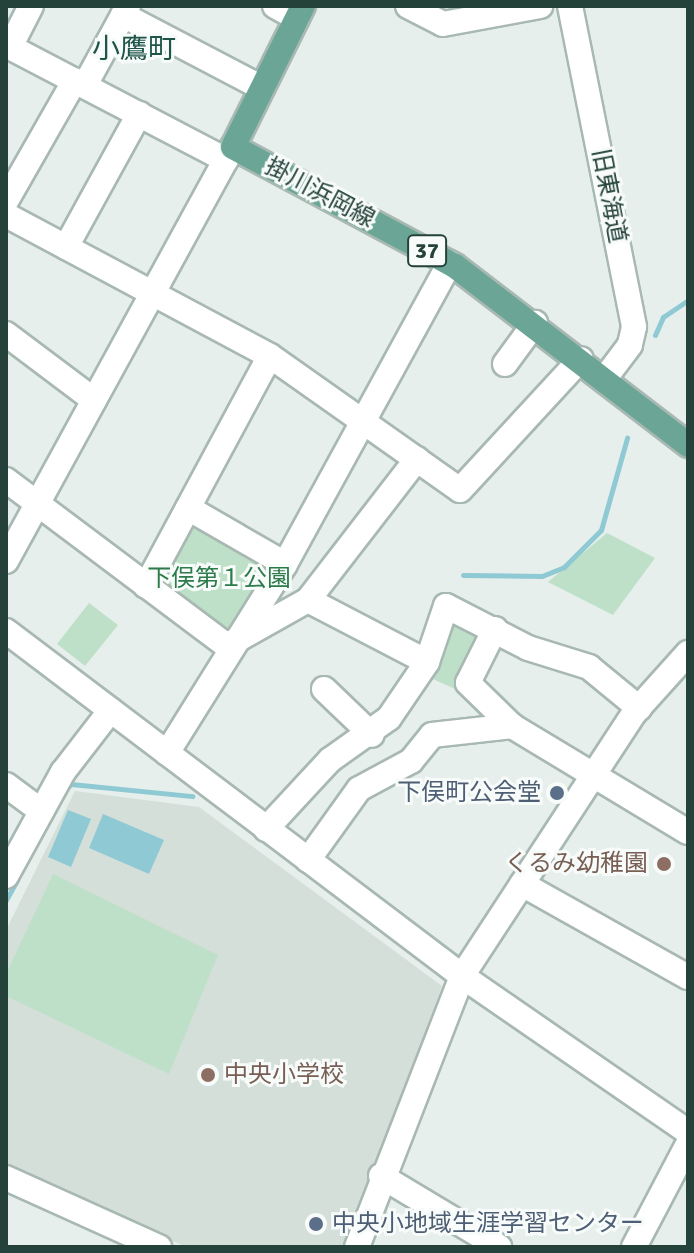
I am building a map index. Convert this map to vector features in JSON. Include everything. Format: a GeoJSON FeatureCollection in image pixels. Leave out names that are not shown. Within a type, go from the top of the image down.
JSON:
{"type":"FeatureCollection","features":[{"type":"Feature","properties":{"kind":"main road"},"geometry":{"type":"LineString","coordinates":[[230,153],[300,12]]}},
{"type":"Feature","properties":{"kind":"main road","name":"掛川浜岡線"},"geometry":{"type":"LineString","coordinates":[[230,153],[450,263],[535,323],[688,445]]}},
{"type":"Feature","properties":{"kind":"street"},"geometry":{"type":"LineString","coordinates":[[6,561],[230,153],[139,114],[8,46],[31,6]]}},
{"type":"Feature","properties":{"kind":"street"},"geometry":{"type":"LineString","coordinates":[[275,6],[300,12]]}},
{"type":"Feature","properties":{"kind":"street"},"geometry":{"type":"LineString","coordinates":[[408,6],[443,24],[540,6]]}},
{"type":"Feature","properties":{"kind":"street","name":"旧東海道"},"geometry":{"type":"LineString","coordinates":[[570,6],[634,327],[630,345],[605,378]]}},
{"type":"Feature","properties":{"kind":"street"},"geometry":{"type":"LineString","coordinates":[[6,201],[14,168],[80,82],[126,10],[262,88]]}},
{"type":"Feature","properties":{"kind":"street"},"geometry":{"type":"LineString","coordinates":[[66,247],[139,114]]}},
{"type":"Feature","properties":{"kind":"street"},"geometry":{"type":"LineString","coordinates":[[6,215],[154,291],[270,356],[460,490],[581,359]]}},
{"type":"Feature","properties":{"kind":"street"},"geometry":{"type":"LineString","coordinates":[[167,753],[285,564],[450,263]]}},
{"type":"Feature","properties":{"kind":"street"},"geometry":{"type":"LineString","coordinates":[[505,364],[535,323]]}},
{"type":"Feature","properties":{"kind":"street"},"geometry":{"type":"LineString","coordinates":[[6,334],[94,400]]}},
{"type":"Feature","properties":{"kind":"street"},"geometry":{"type":"LineString","coordinates":[[146,586],[270,356]]}},
{"type":"Feature","properties":{"kind":"street"},"geometry":{"type":"LineString","coordinates":[[233,645],[308,600],[417,459]]}},
{"type":"Feature","properties":{"kind":"street"},"geometry":{"type":"LineString","coordinates":[[6,480],[146,586],[233,645]]}},
{"type":"Feature","properties":{"kind":"street"},"geometry":{"type":"LineString","coordinates":[[188,508],[285,564]]}},
{"type":"Feature","properties":{"kind":"street"},"geometry":{"type":"LineString","coordinates":[[308,600],[427,662]]}},
{"type":"Feature","properties":{"kind":"street"},"geometry":{"type":"LineString","coordinates":[[266,829],[330,760],[372,735],[427,662],[446,606],[589,667],[639,708]]}},
{"type":"Feature","properties":{"kind":"street"},"geometry":{"type":"LineString","coordinates":[[495,629],[468,683],[512,726],[590,778],[688,832]]}},
{"type":"Feature","properties":{"kind":"street"},"geometry":{"type":"LineString","coordinates":[[6,631],[462,976],[688,1132]]}},
{"type":"Feature","properties":{"kind":"street"},"geometry":{"type":"LineString","coordinates":[[357,1247],[381,1176],[462,976],[639,708],[678,684],[688,653]]}},
{"type":"Feature","properties":{"kind":"street"},"geometry":{"type":"LineString","coordinates":[[324,689],[372,735]]}},
{"type":"Feature","properties":{"kind":"street"},"geometry":{"type":"LineString","coordinates":[[6,876],[41,811],[111,710]]}},
{"type":"Feature","properties":{"kind":"street"},"geometry":{"type":"LineString","coordinates":[[308,860],[359,789],[411,761],[432,735],[512,726]]}},
{"type":"Feature","properties":{"kind":"street"},"geometry":{"type":"LineString","coordinates":[[6,785],[41,811]]}},
{"type":"Feature","properties":{"kind":"street"},"geometry":{"type":"LineString","coordinates":[[522,884],[688,977]]}},
{"type":"Feature","properties":{"kind":"street"},"geometry":{"type":"LineString","coordinates":[[634,1247],[688,1144]]}},
{"type":"Feature","properties":{"kind":"street"},"geometry":{"type":"LineString","coordinates":[[381,1176],[499,1247]]}},
{"type":"Feature","properties":{"kind":"street"},"geometry":{"type":"LineString","coordinates":[[6,1178],[159,1247]]}},
{"type":"Feature","properties":{"kind":"shaded area","name":"中央小学校"},"geometry":{"type":"Polygon","coordinates":[[[75,791],[199,807],[442,986],[346,1247],[186,1247],[6,1165],[6,930],[75,791]]]}},
{"type":"Feature","properties":{"kind":"green space","name":"下俣第１公園"},"geometry":{"type":"Polygon","coordinates":[[[190,521],[273,571],[231,633],[160,586],[190,521]]]}},
{"type":"Feature","properties":{"kind":"green space"},"geometry":{"type":"Polygon","coordinates":[[[607,533],[655,558],[613,615],[548,582],[607,533]]]}},
{"type":"Feature","properties":{"kind":"green space"},"geometry":{"type":"Polygon","coordinates":[[[89,603],[118,625],[85,666],[57,644],[89,603]]]}},
{"type":"Feature","properties":{"kind":"green space"},"geometry":{"type":"Polygon","coordinates":[[[448,612],[490,632],[462,692],[426,676],[448,612]]]}},
{"type":"Feature","properties":{"kind":"green space"},"geometry":{"type":"Polygon","coordinates":[[[53,874],[218,955],[169,1074],[6,996],[6,974],[53,874]]]}},
{"type":"Feature","properties":{"kind":"water"},"geometry":{"type":"Polygon","coordinates":[[[68,810],[91,819],[71,867],[48,857],[68,810]]]}},
{"type":"Feature","properties":{"kind":"water"},"geometry":{"type":"Polygon","coordinates":[[[103,814],[164,840],[149,874],[89,848],[103,814]]]}},
{"type":"Feature","properties":{"kind":"waterway"},"geometry":{"type":"LineString","coordinates":[[655,335],[663,317],[688,300]]}},
{"type":"Feature","properties":{"kind":"waterway"},"geometry":{"type":"LineString","coordinates":[[463,575],[542,576],[564,567],[601,530],[627,438]]}},
{"type":"Feature","properties":{"kind":"waterway"},"geometry":{"type":"LineString","coordinates":[[65,790],[71,784],[192,796]]}},
{"type":"Feature","properties":{"kind":"waterway"},"geometry":{"type":"LineString","coordinates":[[6,900],[17,880]]}},
{"type":"Feature","properties":{"kind":"place","name":"下俣町公会堂"},"geometry":{"type":"Point","coordinates":[557,793]}},
{"type":"Feature","properties":{"kind":"place","name":"くるみ幼稚園"},"geometry":{"type":"Point","coordinates":[664,864]}},
{"type":"Feature","properties":{"kind":"place","name":"中央小学校"},"geometry":{"type":"Point","coordinates":[208,1075]}},
{"type":"Feature","properties":{"kind":"place","name":"中央小地域生涯学習センター"},"geometry":{"type":"Point","coordinates":[316,1224]}},
{"type":"Feature","properties":{"kind":"district","name":"小鷹町"},"geometry":{"type":"Point","coordinates":[134,49]}}]}
